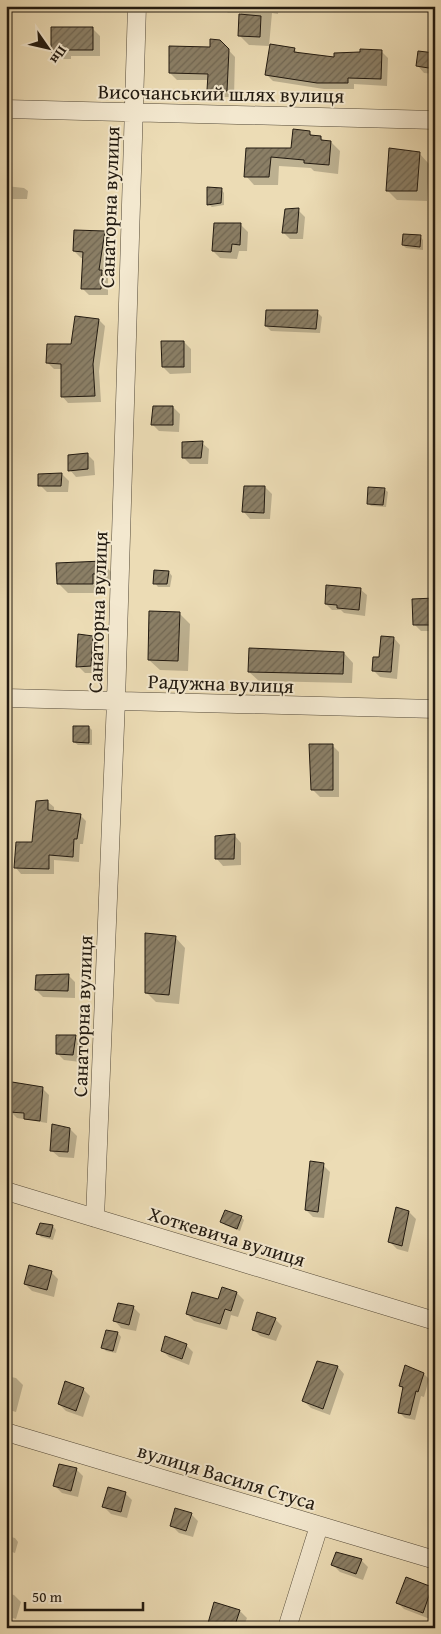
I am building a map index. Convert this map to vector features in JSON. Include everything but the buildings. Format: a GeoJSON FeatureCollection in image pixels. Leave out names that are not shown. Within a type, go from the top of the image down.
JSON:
{"type":"FeatureCollection","features":[{"type":"Feature","properties":{"kind":"street","name":"Санаторна вулиця"},"geometry":{"type":"LineString","coordinates":[[95,1218],[116,701],[137,6]]}},
{"type":"Feature","properties":{"kind":"street","name":"Височанський шлях вулиця"},"geometry":{"type":"LineString","coordinates":[[6,109],[435,120]]}},
{"type":"Feature","properties":{"kind":"street","name":"Радужна вулиця"},"geometry":{"type":"LineString","coordinates":[[6,698],[435,709]]}},
{"type":"Feature","properties":{"kind":"street","name":"Хоткевича вулиця"},"geometry":{"type":"LineString","coordinates":[[6,1191],[435,1322]]}},
{"type":"Feature","properties":{"kind":"street","name":"вулиця Василя Стуса"},"geometry":{"type":"LineString","coordinates":[[6,1432],[435,1560]]}},
{"type":"Feature","properties":{"kind":"street"},"geometry":{"type":"LineString","coordinates":[[287,1628],[319,1526]]}}]}
